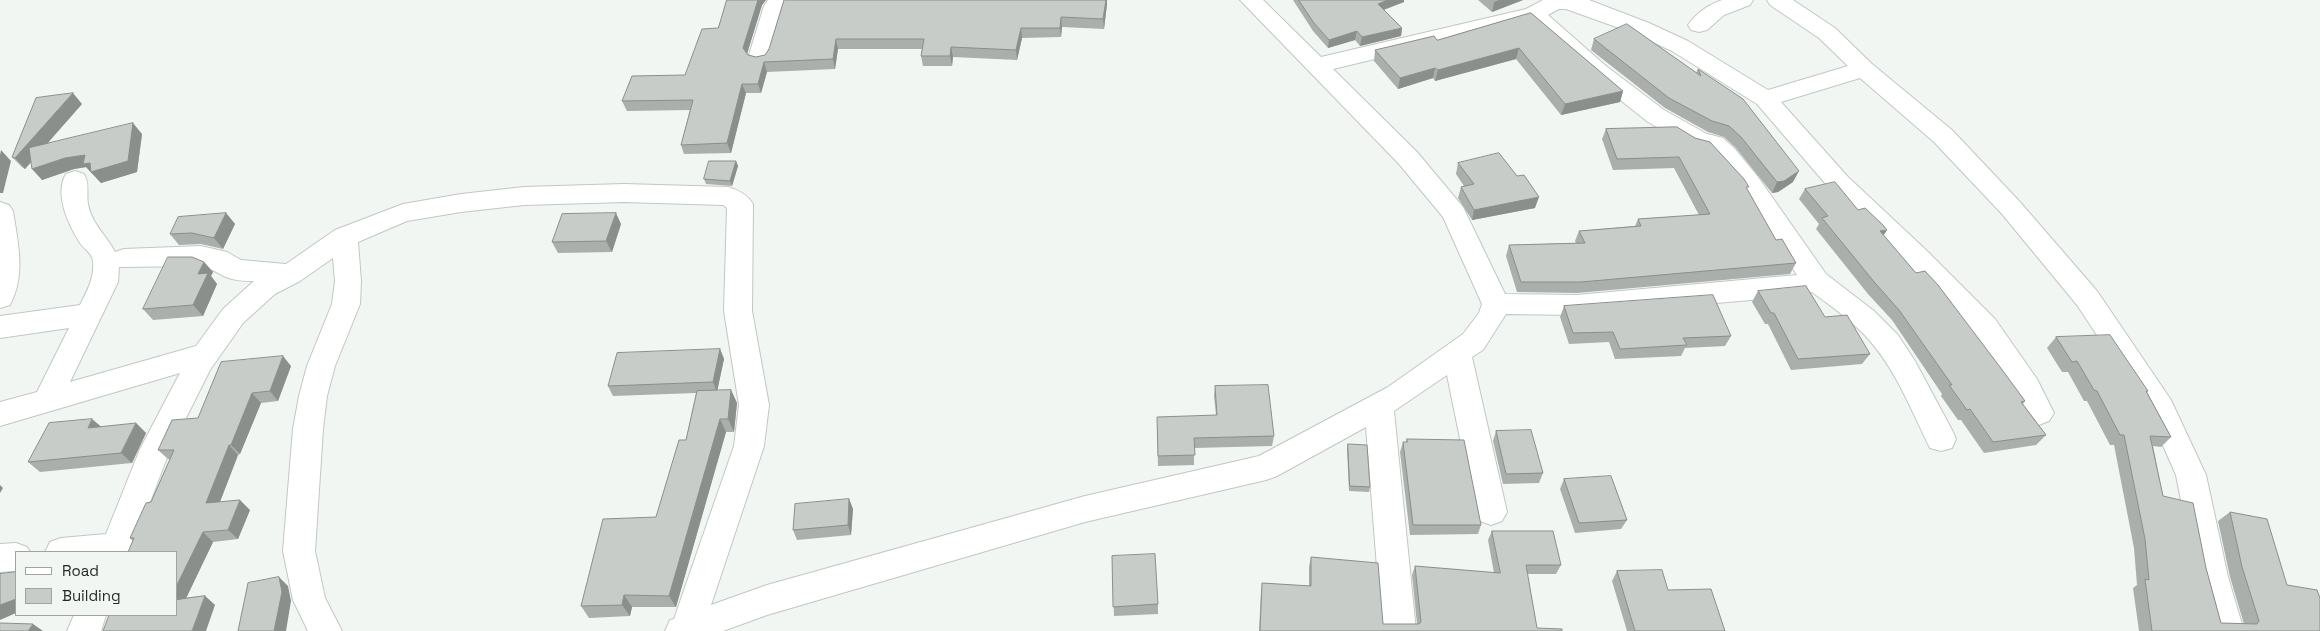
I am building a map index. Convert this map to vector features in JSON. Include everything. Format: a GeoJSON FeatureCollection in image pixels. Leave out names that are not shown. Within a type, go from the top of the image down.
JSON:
{"type":"FeatureCollection","features":[{"type":"Feature","properties":{"kind":"street"},"geometry":{"type":"LineString","coordinates":[[759,58],[775,6],[780,0]]}},
{"type":"Feature","properties":{"kind":"street"},"geometry":{"type":"LineString","coordinates":[[685,630],[768,600],[1085,509],[1266,467],[1398,395],[1473,342],[1491,317],[1496,304],[1454,213],[1408,158],[1251,0]]}},
{"type":"Feature","properties":{"kind":"street"},"geometry":{"type":"LineString","coordinates":[[1699,25],[1716,10],[1742,0]]}},
{"type":"Feature","properties":{"kind":"street"},"geometry":{"type":"LineString","coordinates":[[1778,0],[1827,33],[1864,69],[1943,136],[2011,208],[2087,298],[2161,408],[2191,475],[2212,577],[2227,631]]}},
{"type":"Feature","properties":{"kind":"street"},"geometry":{"type":"LineString","coordinates":[[1317,66],[1533,14],[1554,3],[1566,2],[1581,5],[1642,28],[1680,46],[1765,99],[1838,183],[1916,257],[1985,327],[2027,387],[2039,413]]}},
{"type":"Feature","properties":{"kind":"street"},"geometry":{"type":"LineString","coordinates":[[1533,14],[1598,71],[1656,116],[1700,141],[1714,144],[1726,155],[1749,183],[1816,281],[1881,334],[1900,363],[1941,440]]}},
{"type":"Feature","properties":{"kind":"street"},"geometry":{"type":"LineString","coordinates":[[1765,99],[1864,69]]}},
{"type":"Feature","properties":{"kind":"street"},"geometry":{"type":"LineString","coordinates":[[47,400],[105,282],[106,260],[100,248],[90,238],[75,206],[75,180]]}},
{"type":"Feature","properties":{"kind":"street"},"geometry":{"type":"LineString","coordinates":[[88,551],[116,550],[155,449],[205,355],[239,310],[265,286],[291,274],[344,237],[403,213],[461,203],[524,196],[624,193],[728,196],[740,204],[738,311],[754,405],[750,446],[726,509],[685,630]]}},
{"type":"Feature","properties":{"kind":"street"},"geometry":{"type":"LineString","coordinates":[[0,211],[7,264],[4,289],[0,298]]}},
{"type":"Feature","properties":{"kind":"street"},"geometry":{"type":"LineString","coordinates":[[325,631],[309,600],[299,551],[308,429],[313,396],[321,366],[346,304],[348,281],[344,237]]}},
{"type":"Feature","properties":{"kind":"street"},"geometry":{"type":"LineString","coordinates":[[124,260],[201,256],[218,259],[235,270],[291,274]]}},
{"type":"Feature","properties":{"kind":"street"},"geometry":{"type":"LineString","coordinates":[[1496,304],[1577,305],[1786,287],[1816,281]]}},
{"type":"Feature","properties":{"kind":"street"},"geometry":{"type":"LineString","coordinates":[[0,327],[89,314]]}},
{"type":"Feature","properties":{"kind":"street"},"geometry":{"type":"LineString","coordinates":[[1457,353],[1490,512]]}},
{"type":"Feature","properties":{"kind":"street"},"geometry":{"type":"LineString","coordinates":[[0,414],[205,355]]}},
{"type":"Feature","properties":{"kind":"street"},"geometry":{"type":"LineString","coordinates":[[1379,406],[1399,631]]}},
{"type":"Feature","properties":{"kind":"street"},"geometry":{"type":"LineString","coordinates":[[0,558],[15,556]]}},
{"type":"Feature","properties":{"kind":"street"},"geometry":{"type":"LineString","coordinates":[[84,631],[90,616]]}},
{"type":"Feature","properties":{"kind":"building"},"geometry":{"type":"Polygon","coordinates":[[[727,0],[758,0],[743,48],[748,55],[756,57],[765,55],[769,49],[784,0],[1106,0],[1103,19],[1061,17],[1060,28],[1021,28],[1016,50],[951,47],[950,56],[921,56],[924,39],[836,39],[833,59],[764,62],[758,84],[742,84],[727,143],[681,145],[693,100],[622,101],[632,76],[685,75],[702,29],[718,28],[727,0]]]}},
{"type":"Feature","properties":{"kind":"building"},"geometry":{"type":"Polygon","coordinates":[[[1299,0],[1388,0],[1378,4],[1402,28],[1362,37],[1357,31],[1329,40],[1314,23],[1299,0]]]}},
{"type":"Feature","properties":{"kind":"building"},"geometry":{"type":"Polygon","coordinates":[[[1531,13],[1623,91],[1565,104],[1519,48],[1438,70],[1435,68],[1400,78],[1375,50],[1434,36],[1437,40],[1531,13]]]}},
{"type":"Feature","properties":{"kind":"building"},"geometry":{"type":"Polygon","coordinates":[[[1627,24],[1701,76],[1698,69],[1743,99],[1799,171],[1784,181],[1777,182],[1741,137],[1729,126],[1712,121],[1669,98],[1594,39],[1627,24]]]}},
{"type":"Feature","properties":{"kind":"building"},"geometry":{"type":"Polygon","coordinates":[[[73,93],[15,158],[12,157],[36,98],[73,93]]]}},
{"type":"Feature","properties":{"kind":"building"},"geometry":{"type":"Polygon","coordinates":[[[133,123],[128,161],[91,172],[90,163],[83,164],[85,155],[65,158],[32,169],[29,148],[133,123]]]}},
{"type":"Feature","properties":{"kind":"building"},"geometry":{"type":"Polygon","coordinates":[[[1677,127],[1695,138],[1710,142],[1744,179],[1749,187],[1746,187],[1776,240],[1782,239],[1796,263],[1581,282],[1521,282],[1509,245],[1585,243],[1579,231],[1641,226],[1638,219],[1710,214],[1679,157],[1617,159],[1606,129],[1677,127]]]}},
{"type":"Feature","properties":{"kind":"building"},"geometry":{"type":"Polygon","coordinates":[[[1499,153],[1517,176],[1524,175],[1539,197],[1474,210],[1461,187],[1474,184],[1458,163],[1499,153]]]}},
{"type":"Feature","properties":{"kind":"building"},"geometry":{"type":"Polygon","coordinates":[[[709,161],[736,161],[730,181],[704,179],[709,161]]]}},
{"type":"Feature","properties":{"kind":"building"},"geometry":{"type":"Polygon","coordinates":[[[1835,182],[1858,210],[1865,208],[1883,225],[1887,230],[1880,231],[1916,273],[1925,271],[1938,285],[2025,401],[2021,402],[2046,435],[1993,442],[1970,409],[1967,410],[1949,385],[1952,385],[1899,310],[1822,218],[1828,216],[1805,189],[1835,182]]]}},
{"type":"Feature","properties":{"kind":"building"},"geometry":{"type":"Polygon","coordinates":[[[226,213],[214,238],[192,233],[170,234],[178,217],[226,213]]]}},
{"type":"Feature","properties":{"kind":"building"},"geometry":{"type":"Polygon","coordinates":[[[616,213],[606,241],[552,242],[562,214],[616,213]]]}},
{"type":"Feature","properties":{"kind":"building"},"geometry":{"type":"Polygon","coordinates":[[[168,257],[192,257],[204,262],[198,274],[208,273],[193,305],[143,309],[168,257]]]}},
{"type":"Feature","properties":{"kind":"building"},"geometry":{"type":"Polygon","coordinates":[[[1806,286],[1825,317],[1847,315],[1870,354],[1798,359],[1774,313],[1771,313],[1758,291],[1806,286]]]}},
{"type":"Feature","properties":{"kind":"building"},"geometry":{"type":"Polygon","coordinates":[[[1713,295],[1731,336],[1683,338],[1687,345],[1620,349],[1613,332],[1573,333],[1564,306],[1713,295]]]}},
{"type":"Feature","properties":{"kind":"building"},"geometry":{"type":"Polygon","coordinates":[[[2110,335],[2148,391],[2146,391],[2171,437],[2150,436],[2163,496],[2193,503],[2206,568],[2221,623],[2257,624],[2259,621],[2242,567],[2230,512],[2267,519],[2287,585],[2317,590],[2320,598],[2320,631],[2152,631],[2145,579],[2149,580],[2145,539],[2124,435],[2120,435],[2097,391],[2094,390],[2077,361],[2072,362],[2056,337],[2110,335]]]}},
{"type":"Feature","properties":{"kind":"building"},"geometry":{"type":"Polygon","coordinates":[[[720,349],[713,382],[608,386],[617,353],[720,349]]]}},
{"type":"Feature","properties":{"kind":"building"},"geometry":{"type":"Polygon","coordinates":[[[283,356],[270,391],[252,393],[206,503],[240,500],[228,530],[203,532],[178,583],[178,551],[128,551],[134,538],[130,538],[146,503],[151,502],[174,450],[158,450],[172,420],[198,418],[221,362],[283,356]]]}},
{"type":"Feature","properties":{"kind":"building"},"geometry":{"type":"Polygon","coordinates":[[[1268,385],[1274,436],[1194,438],[1195,455],[1158,456],[1157,417],[1217,415],[1215,386],[1268,385]]]}},
{"type":"Feature","properties":{"kind":"building"},"geometry":{"type":"Polygon","coordinates":[[[731,390],[728,419],[720,419],[669,596],[624,595],[622,605],[581,606],[603,519],[656,517],[679,440],[686,440],[697,391],[731,390]]]}},
{"type":"Feature","properties":{"kind":"building"},"geometry":{"type":"Polygon","coordinates":[[[92,419],[88,428],[136,423],[121,453],[28,462],[49,423],[92,419]]]}},
{"type":"Feature","properties":{"kind":"building"},"geometry":{"type":"Polygon","coordinates":[[[1531,430],[1543,473],[1506,474],[1496,431],[1531,430]]]}},
{"type":"Feature","properties":{"kind":"building"},"geometry":{"type":"Polygon","coordinates":[[[1407,439],[1464,440],[1481,525],[1413,525],[1403,442],[1407,442],[1407,439]]]}},
{"type":"Feature","properties":{"kind":"building"},"geometry":{"type":"Polygon","coordinates":[[[1348,444],[1367,445],[1370,487],[1350,486],[1348,444]]]}},
{"type":"Feature","properties":{"kind":"building"},"geometry":{"type":"Polygon","coordinates":[[[1611,476],[1627,520],[1579,523],[1564,479],[1611,476]]]}},
{"type":"Feature","properties":{"kind":"building"},"geometry":{"type":"Polygon","coordinates":[[[849,499],[848,525],[793,530],[795,504],[849,499]]]}},
{"type":"Feature","properties":{"kind":"building"},"geometry":{"type":"Polygon","coordinates":[[[1492,531],[1553,531],[1561,565],[1526,565],[1537,628],[1562,629],[1562,631],[1260,631],[1262,583],[1311,586],[1311,557],[1378,563],[1383,624],[1419,624],[1421,622],[1415,566],[1500,573],[1492,531]]]}},
{"type":"Feature","properties":{"kind":"building"},"geometry":{"type":"Polygon","coordinates":[[[1155,554],[1158,604],[1113,607],[1112,556],[1155,554]]]}},
{"type":"Feature","properties":{"kind":"building"},"geometry":{"type":"Polygon","coordinates":[[[1662,570],[1668,590],[1711,589],[1725,631],[1635,631],[1617,571],[1662,570]]]}},
{"type":"Feature","properties":{"kind":"building"},"geometry":{"type":"Polygon","coordinates":[[[15,572],[15,599],[0,605],[0,574],[15,572]]]}},
{"type":"Feature","properties":{"kind":"building"},"geometry":{"type":"Polygon","coordinates":[[[279,577],[282,592],[274,631],[238,631],[248,583],[279,577]]]}},
{"type":"Feature","properties":{"kind":"building"},"geometry":{"type":"Polygon","coordinates":[[[205,596],[192,631],[103,631],[109,616],[178,616],[178,600],[205,596]]]}},
{"type":"Feature","properties":{"kind":"building"},"geometry":{"type":"Polygon","coordinates":[[[0,623],[33,624],[28,631],[0,631],[0,623]]]}}]}
